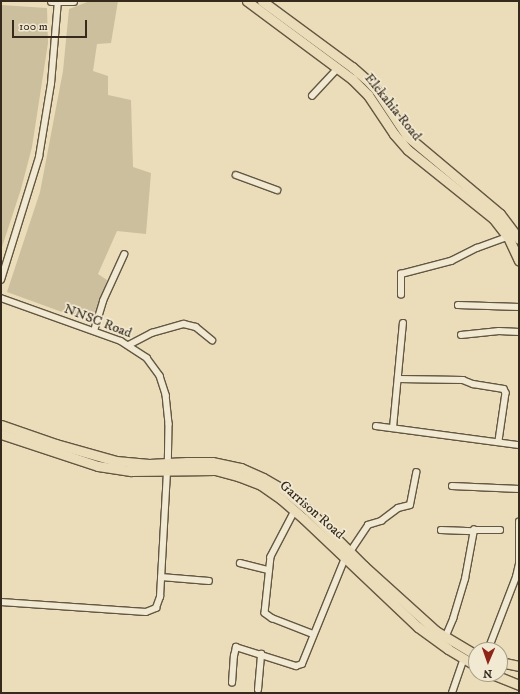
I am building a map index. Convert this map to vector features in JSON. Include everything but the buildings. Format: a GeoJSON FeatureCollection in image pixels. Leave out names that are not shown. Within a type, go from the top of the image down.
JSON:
{"type":"FeatureCollection","features":[{"type":"Feature","properties":{"kind":"main road"},"geometry":{"type":"LineString","coordinates":[[247,1],[256,3],[263,1],[265,14]]}},
{"type":"Feature","properties":{"kind":"main road","name":"Elekahia Road"},"geometry":{"type":"LineString","coordinates":[[247,1],[352,79],[368,95],[394,134],[408,150],[493,218],[508,237],[519,261]]}},
{"type":"Feature","properties":{"kind":"main road","name":"Elekahia Road"},"geometry":{"type":"LineString","coordinates":[[263,1],[366,79],[377,91],[408,136],[500,214],[519,239]]}},
{"type":"Feature","properties":{"kind":"main road"},"geometry":{"type":"LineString","coordinates":[[275,1],[277,12]]}},
{"type":"Feature","properties":{"kind":"main road","name":"Garrison Road"},"geometry":{"type":"LineString","coordinates":[[1,425],[56,444],[116,462],[202,469],[238,476],[261,485],[295,511],[445,638],[468,651]]}},
{"type":"Feature","properties":{"kind":"main road","name":"Garrison Road"},"geometry":{"type":"LineString","coordinates":[[1,434],[98,466],[131,471],[217,463],[241,468],[263,478],[284,490],[303,506],[347,555],[418,627],[441,645],[468,661]]}},
{"type":"Feature","properties":{"kind":"main road"},"geometry":{"type":"LineString","coordinates":[[508,664],[519,666]]}},
{"type":"Feature","properties":{"kind":"main road"},"geometry":{"type":"LineString","coordinates":[[508,681],[519,685]]}},
{"type":"Feature","properties":{"kind":"street"},"geometry":{"type":"LineString","coordinates":[[51,1],[73,1]]}},
{"type":"Feature","properties":{"kind":"street"},"geometry":{"type":"LineString","coordinates":[[1,280],[39,157],[52,77],[58,1]]}},
{"type":"Feature","properties":{"kind":"street"},"geometry":{"type":"LineString","coordinates":[[312,96],[338,68]]}},
{"type":"Feature","properties":{"kind":"street"},"geometry":{"type":"LineString","coordinates":[[236,174],[277,190]]}},
{"type":"Feature","properties":{"kind":"street"},"geometry":{"type":"LineString","coordinates":[[401,295],[401,274],[451,261],[477,248],[508,237]]}},
{"type":"Feature","properties":{"kind":"street"},"geometry":{"type":"LineString","coordinates":[[94,331],[103,301],[124,255]]}},
{"type":"Feature","properties":{"kind":"street","name":"NNSC Road"},"geometry":{"type":"LineString","coordinates":[[1,298],[129,345],[147,358],[156,370],[163,382],[168,410],[168,467],[159,604],[152,611],[146,612],[1,602]]}},
{"type":"Feature","properties":{"kind":"street"},"geometry":{"type":"LineString","coordinates":[[458,305],[519,307]]}},
{"type":"Feature","properties":{"kind":"street"},"geometry":{"type":"LineString","coordinates":[[393,428],[399,379],[403,323]]}},
{"type":"Feature","properties":{"kind":"street"},"geometry":{"type":"LineString","coordinates":[[129,345],[152,333],[184,324],[196,326],[212,340]]}},
{"type":"Feature","properties":{"kind":"street"},"geometry":{"type":"LineString","coordinates":[[461,335],[500,331],[519,332]]}},
{"type":"Feature","properties":{"kind":"street"},"geometry":{"type":"LineString","coordinates":[[399,379],[463,380],[473,384],[504,389],[506,393],[499,441]]}},
{"type":"Feature","properties":{"kind":"street"},"geometry":{"type":"LineString","coordinates":[[376,426],[499,441],[519,445]]}},
{"type":"Feature","properties":{"kind":"street"},"geometry":{"type":"LineString","coordinates":[[232,683],[235,648],[239,647],[299,666],[302,664],[313,634],[347,555],[368,525],[381,521],[398,508],[410,506],[416,473]]}},
{"type":"Feature","properties":{"kind":"street"},"geometry":{"type":"LineString","coordinates":[[452,486],[519,489]]}},
{"type":"Feature","properties":{"kind":"street"},"geometry":{"type":"LineString","coordinates":[[295,511],[271,557],[268,570],[265,614],[313,634]]}},
{"type":"Feature","properties":{"kind":"street"},"geometry":{"type":"LineString","coordinates":[[491,642],[516,577],[519,564],[519,522]]}},
{"type":"Feature","properties":{"kind":"street"},"geometry":{"type":"LineString","coordinates":[[445,638],[452,624],[465,579],[473,532],[478,528],[500,530]]}},
{"type":"Feature","properties":{"kind":"street"},"geometry":{"type":"LineString","coordinates":[[440,530],[473,532]]}},
{"type":"Feature","properties":{"kind":"street"},"geometry":{"type":"LineString","coordinates":[[240,563],[268,570]]}},
{"type":"Feature","properties":{"kind":"street"},"geometry":{"type":"LineString","coordinates":[[161,577],[209,581]]}},
{"type":"Feature","properties":{"kind":"street"},"geometry":{"type":"LineString","coordinates":[[258,690],[261,654]]}},
{"type":"Feature","properties":{"kind":"street"},"geometry":{"type":"LineString","coordinates":[[452,693],[464,659]]}},
{"type":"Feature","properties":{"kind":"shaded area"},"geometry":{"type":"Polygon","coordinates":[[[90,1],[118,1],[111,43],[97,44],[93,71],[108,76],[108,95],[131,100],[133,167],[151,173],[146,234],[117,231],[98,274],[107,280],[95,324],[7,292],[40,192],[63,71],[69,9],[90,1]]]}},
{"type":"Feature","properties":{"kind":"shaded area"},"geometry":{"type":"Polygon","coordinates":[[[1,5],[47,8],[48,43],[32,147],[21,189],[1,250],[1,5]]]}}]}
